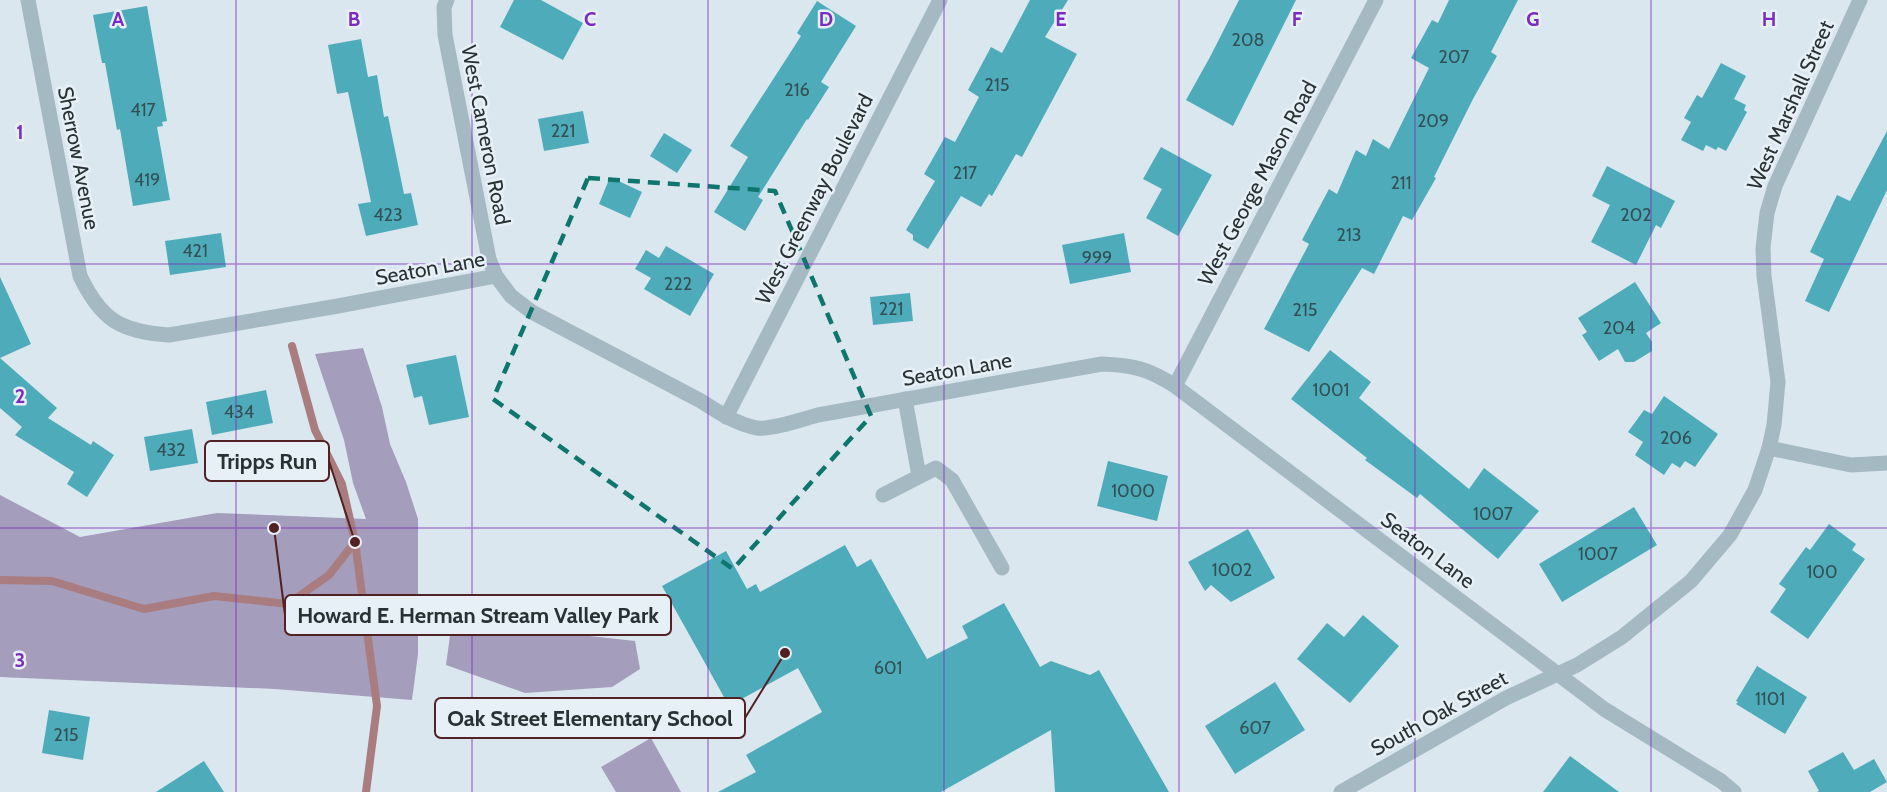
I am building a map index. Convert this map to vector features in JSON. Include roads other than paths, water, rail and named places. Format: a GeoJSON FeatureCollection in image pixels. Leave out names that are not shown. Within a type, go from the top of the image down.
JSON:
{"type":"FeatureCollection","features":[{"type":"Feature","properties":{"kind":"street","name":"Sherrow Avenue"},"geometry":{"type":"LineString","coordinates":[[28,0],[80,276],[90,297],[106,315]]}},
{"type":"Feature","properties":{"kind":"street","name":"West Cameron Road"},"geometry":{"type":"LineString","coordinates":[[447,0],[444,7],[445,34],[489,259],[496,276]]}},
{"type":"Feature","properties":{"kind":"street","name":"West Greenway Boulevard"},"geometry":{"type":"LineString","coordinates":[[726,417],[940,0]]}},
{"type":"Feature","properties":{"kind":"street","name":"West George Mason Road"},"geometry":{"type":"LineString","coordinates":[[1175,386],[1376,0]]}},
{"type":"Feature","properties":{"kind":"street","name":"West Marshall Street"},"geometry":{"type":"LineString","coordinates":[[1558,675],[1622,637],[1691,581],[1730,535],[1755,490],[1774,425],[1778,382],[1764,276],[1763,248],[1767,213],[1775,186],[1860,0]]}},
{"type":"Feature","properties":{"kind":"street","name":"Seaton Lane"},"geometry":{"type":"LineString","coordinates":[[106,315],[122,326],[145,334],[169,335],[496,276],[511,296],[532,312],[701,401],[726,417],[758,428],[1102,364],[1128,365],[1157,375],[1175,386],[1604,709],[1722,781],[1734,792]]}},
{"type":"Feature","properties":{"kind":"street"},"geometry":{"type":"LineString","coordinates":[[905,399],[919,476]]}},
{"type":"Feature","properties":{"kind":"street"},"geometry":{"type":"LineString","coordinates":[[1769,448],[1851,465],[1887,463]]}},
{"type":"Feature","properties":{"kind":"street"},"geometry":{"type":"LineString","coordinates":[[883,495],[936,468],[952,480],[1002,568]]}},
{"type":"Feature","properties":{"kind":"street","name":"South Oak Street"},"geometry":{"type":"LineString","coordinates":[[1341,792],[1506,698],[1558,675]]}},
{"type":"Feature","properties":{"kind":"waterway"},"geometry":{"type":"LineString","coordinates":[[292,346],[315,430],[342,484],[355,542],[377,706],[366,792]]}},
{"type":"Feature","properties":{"kind":"waterway"},"geometry":{"type":"LineString","coordinates":[[0,580],[52,581],[144,609],[214,596],[288,604],[329,575],[355,542]]}},
{"type":"Feature","properties":{"kind":"place","name":"Howard E. Herman Stream Valley Park"},"geometry":{"type":"Point","coordinates":[274,528]}},
{"type":"Feature","properties":{"kind":"place","name":"Tripps Run"},"geometry":{"type":"Point","coordinates":[355,542]}},
{"type":"Feature","properties":{"kind":"place","name":"Oak Street Elementary School"},"geometry":{"type":"Point","coordinates":[785,653]}}]}
